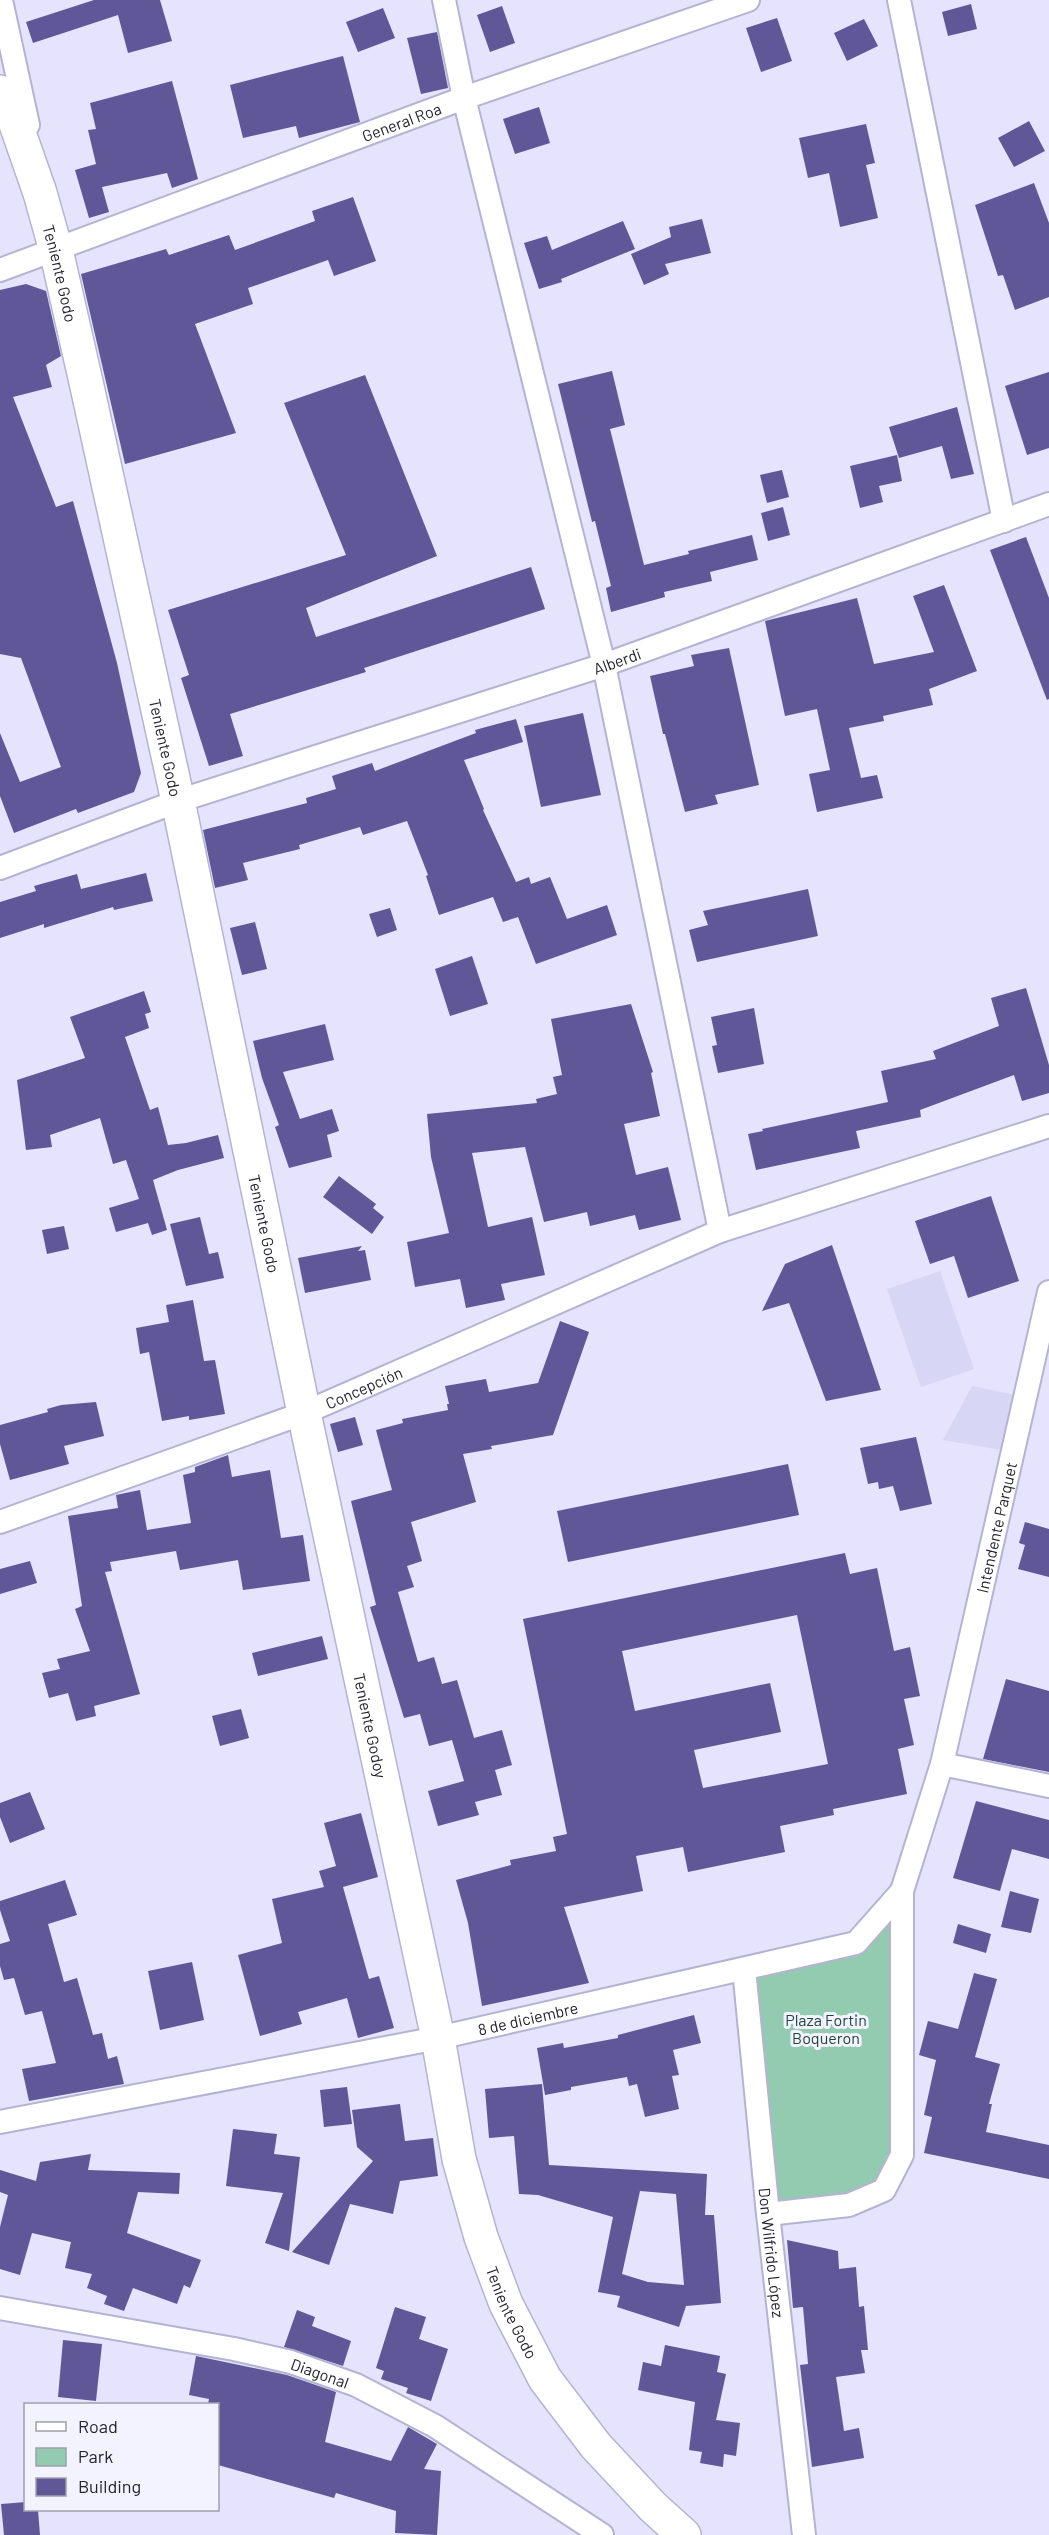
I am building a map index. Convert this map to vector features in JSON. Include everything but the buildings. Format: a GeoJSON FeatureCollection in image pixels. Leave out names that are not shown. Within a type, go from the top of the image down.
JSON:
{"type":"FeatureCollection","features":[{"type":"Feature","properties":{"kind":"main road","name":"Teniente Godo"},"geometry":{"type":"LineString","coordinates":[[0,92],[14,120],[40,193],[56,250],[178,801],[304,1413]]}},
{"type":"Feature","properties":{"kind":"main road","name":"Teniente Godoy"},"geometry":{"type":"LineString","coordinates":[[304,1413],[438,2038]]}},
{"type":"Feature","properties":{"kind":"main road","name":"Teniente Godo"},"geometry":{"type":"LineString","coordinates":[[438,2038],[459,2158],[481,2237],[506,2304],[545,2379],[596,2446],[654,2521],[684,2535]]}},
{"type":"Feature","properties":{"kind":"street"},"geometry":{"type":"LineString","coordinates":[[1,0],[56,250]]}},
{"type":"Feature","properties":{"kind":"street"},"geometry":{"type":"LineString","coordinates":[[444,0],[464,98],[604,665],[720,1231]]}},
{"type":"Feature","properties":{"kind":"street","name":"General Roa"},"geometry":{"type":"LineString","coordinates":[[0,270],[464,98],[748,0]]}},
{"type":"Feature","properties":{"kind":"street"},"geometry":{"type":"LineString","coordinates":[[899,0],[1004,521]]}},
{"type":"Feature","properties":{"kind":"street","name":"Alberdi"},"geometry":{"type":"LineString","coordinates":[[0,868],[178,801],[604,665],[1049,504]]}},
{"type":"Feature","properties":{"kind":"street","name":"Concepción"},"geometry":{"type":"LineString","coordinates":[[0,1522],[304,1413],[720,1231],[1049,1125]]}},
{"type":"Feature","properties":{"kind":"street","name":"Intendente Parquet"},"geometry":{"type":"LineString","coordinates":[[942,1764],[1047,1305]]}},
{"type":"Feature","properties":{"kind":"street"},"geometry":{"type":"LineString","coordinates":[[942,1764],[1049,1786]]}},
{"type":"Feature","properties":{"kind":"street","name":"8 de diciembre"},"geometry":{"type":"LineString","coordinates":[[0,2122],[438,2038],[856,1943],[902,1891],[942,1764]]}},
{"type":"Feature","properties":{"kind":"street"},"geometry":{"type":"LineString","coordinates":[[768,2214],[849,2205],[884,2190],[902,2155],[902,1891]]}},
{"type":"Feature","properties":{"kind":"street","name":"Don Wilfrido López"},"geometry":{"type":"LineString","coordinates":[[744,1969],[768,2214],[804,2535]]}},
{"type":"Feature","properties":{"kind":"street","name":"Diagonal"},"geometry":{"type":"LineString","coordinates":[[0,2308],[234,2349],[291,2362],[356,2385],[435,2426],[602,2535]]}},
{"type":"Feature","properties":{"kind":"shaded area"},"geometry":{"type":"Polygon","coordinates":[[[940,1271],[974,1369],[921,1387],[887,1289],[940,1271]]]}},
{"type":"Feature","properties":{"kind":"shaded area"},"geometry":{"type":"Polygon","coordinates":[[[972,1386],[1025,1397],[1001,1450],[943,1440],[972,1386]]]}},
{"type":"Feature","properties":{"kind":"green space","name":"Plaza Fortin Boqueron"},"geometry":{"type":"Polygon","coordinates":[[[902,1891],[902,2155],[884,2190],[768,2214],[744,1969],[856,1943],[902,1891]]]}}]}
